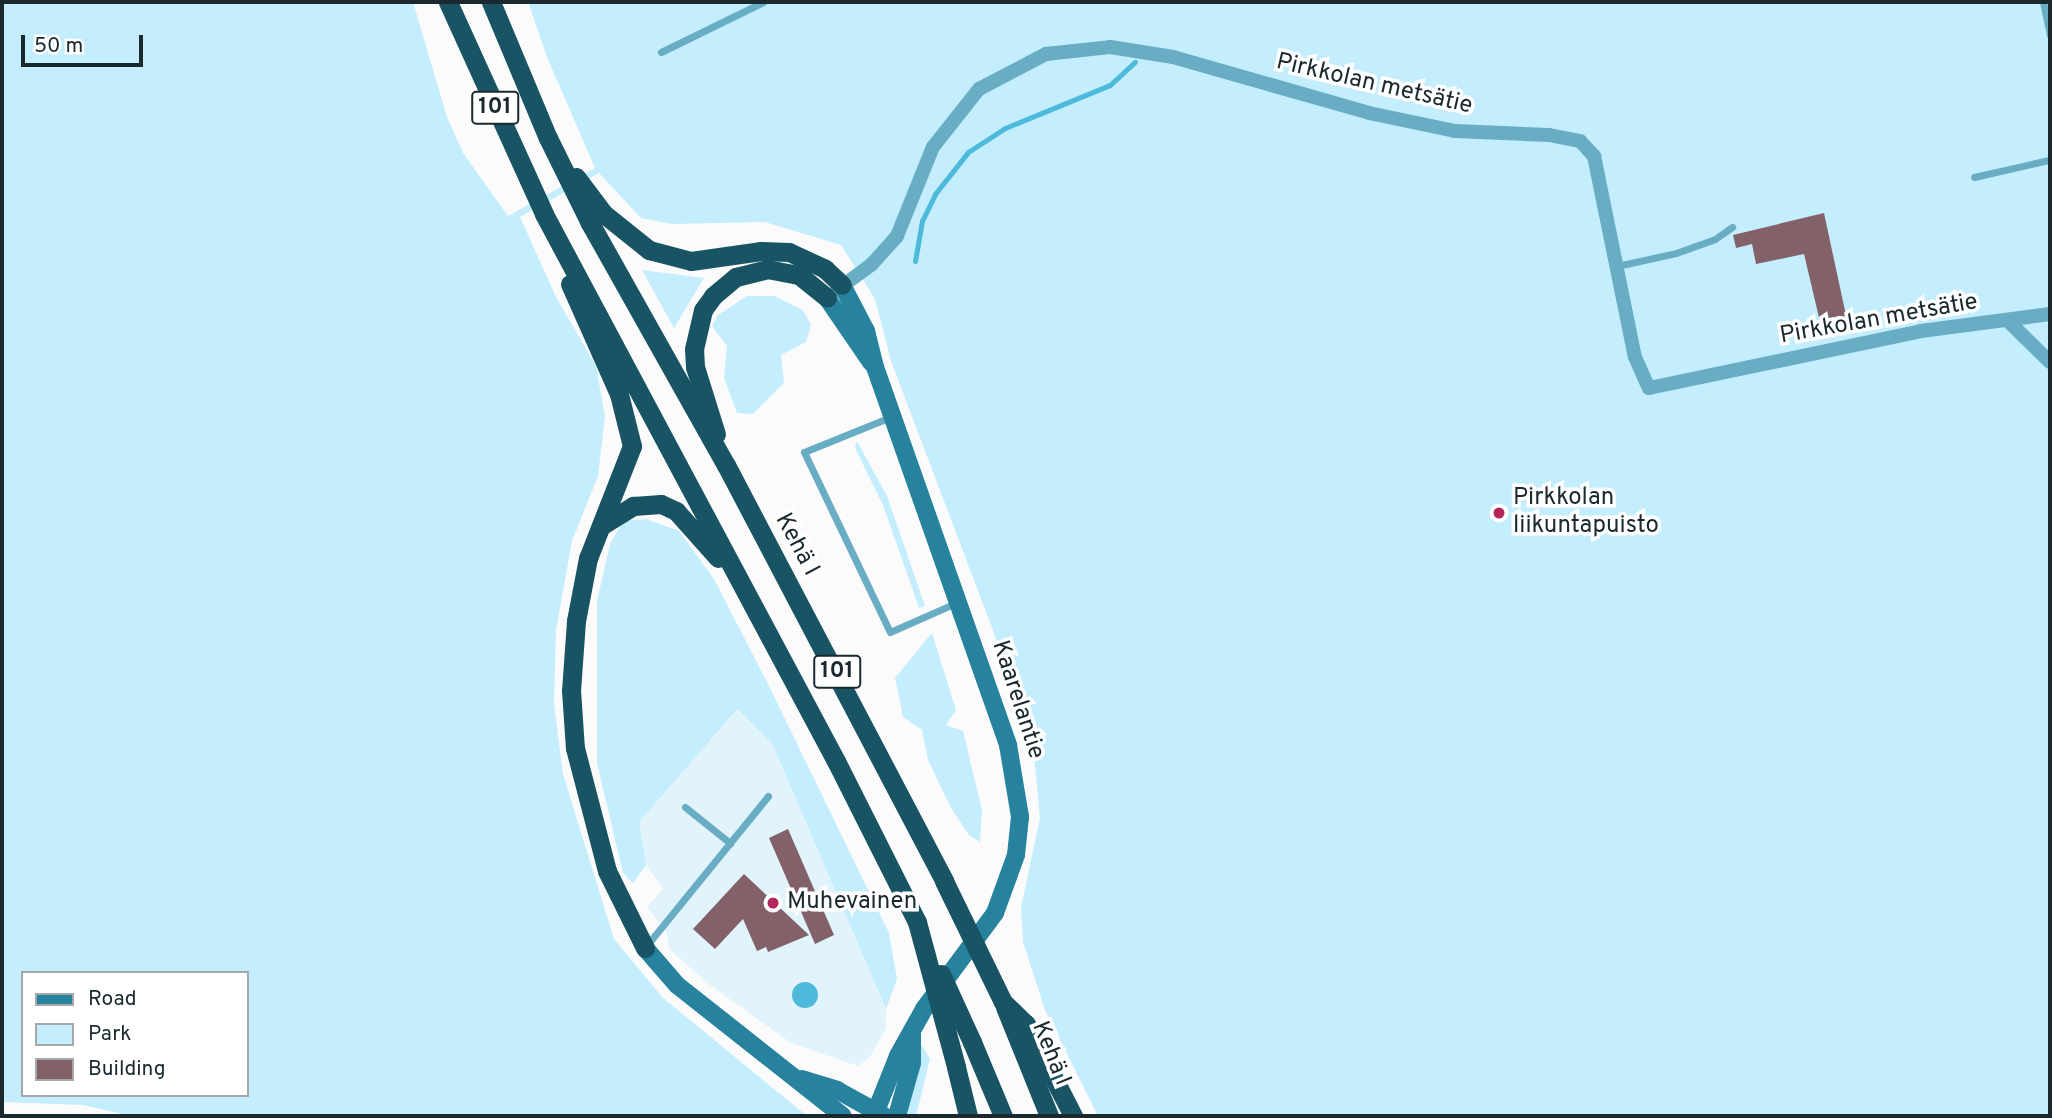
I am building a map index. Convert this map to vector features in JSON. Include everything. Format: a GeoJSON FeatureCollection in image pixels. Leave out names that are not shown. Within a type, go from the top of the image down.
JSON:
{"type":"FeatureCollection","features":[{"type":"Feature","properties":{"kind":"highway","name":"101"},"geometry":{"type":"LineString","coordinates":[[448,2],[544,214],[751,601],[917,922],[1003,1116]]}},
{"type":"Feature","properties":{"kind":"highway","name":"Kehä I"},"geometry":{"type":"LineString","coordinates":[[491,2],[548,138],[590,223],[726,465],[944,881],[1003,1002],[1049,1116]]}},
{"type":"Feature","properties":{"kind":"highway"},"geometry":{"type":"LineString","coordinates":[[548,138],[604,214],[649,250],[691,261],[761,251],[789,252],[825,269],[842,285]]}},
{"type":"Feature","properties":{"kind":"highway"},"geometry":{"type":"LineString","coordinates":[[544,214],[582,317],[631,427],[629,461],[589,558],[576,621],[571,690],[575,748],[607,871],[645,948]]}},
{"type":"Feature","properties":{"kind":"highway"},"geometry":{"type":"LineString","coordinates":[[726,465],[695,367],[696,332],[703,310],[736,278],[767,269],[799,275],[827,299]]}},
{"type":"Feature","properties":{"kind":"highway"},"geometry":{"type":"LineString","coordinates":[[601,526],[634,506],[661,504],[676,511],[751,601]]}},
{"type":"Feature","properties":{"kind":"highway"},"geometry":{"type":"LineString","coordinates":[[917,922],[968,1116]]}},
{"type":"Feature","properties":{"kind":"highway"},"geometry":{"type":"LineString","coordinates":[[1003,1002],[1026,1024],[1073,1116]]}},
{"type":"Feature","properties":{"kind":"main road","name":"Kaarelantie"},"geometry":{"type":"LineString","coordinates":[[842,285],[862,320],[875,367],[959,601],[1015,772],[1018,837],[1007,888],[995,913],[923,1009],[878,1114]]}},
{"type":"Feature","properties":{"kind":"main road","name":"Kaarelantie"},"geometry":{"type":"LineString","coordinates":[[827,299],[875,367]]}},
{"type":"Feature","properties":{"kind":"main road"},"geometry":{"type":"LineString","coordinates":[[645,948],[677,985],[799,1078],[843,1116]]}},
{"type":"Feature","properties":{"kind":"main road","name":"Kaarelantie"},"geometry":{"type":"LineString","coordinates":[[897,1116],[912,1063],[912,1033]]}},
{"type":"Feature","properties":{"kind":"main road"},"geometry":{"type":"LineString","coordinates":[[799,1078],[878,1114]]}},
{"type":"Feature","properties":{"kind":"street","name":"Pirkkolan metsätie"},"geometry":{"type":"LineString","coordinates":[[827,299],[872,264],[897,236],[933,147],[979,89],[1045,54],[1110,47],[1172,57],[1369,113],[1455,131],[1549,135],[1580,141],[1594,156],[1635,357],[1646,386],[1653,388],[1920,331],[2050,314]]}},
{"type":"Feature","properties":{"kind":"street","name":"Pirkkolan metsätie"},"geometry":{"type":"LineString","coordinates":[[2007,320],[2050,362]]}},
{"type":"Feature","properties":{"kind":"lane"},"geometry":{"type":"LineString","coordinates":[[661,52],[764,2]]}},
{"type":"Feature","properties":{"kind":"lane"},"geometry":{"type":"LineString","coordinates":[[2043,2],[2050,36]]}},
{"type":"Feature","properties":{"kind":"lane"},"geometry":{"type":"LineString","coordinates":[[1974,177],[2050,161]]}},
{"type":"Feature","properties":{"kind":"lane"},"geometry":{"type":"LineString","coordinates":[[1617,266],[1676,253],[1715,239],[1731,227]]}},
{"type":"Feature","properties":{"kind":"lane"},"geometry":{"type":"LineString","coordinates":[[893,416],[804,452],[890,632],[959,601]]}},
{"type":"Feature","properties":{"kind":"lane"},"geometry":{"type":"LineString","coordinates":[[645,948],[768,796]]}},
{"type":"Feature","properties":{"kind":"lane"},"geometry":{"type":"LineString","coordinates":[[685,807],[730,843]]}},
{"type":"Feature","properties":{"kind":"shaded area"},"geometry":{"type":"Polygon","coordinates":[[[736,709],[772,743],[886,1009],[886,1028],[870,1057],[858,1066],[791,1043],[710,985],[670,950],[666,931],[647,907],[663,889],[646,865],[639,822],[736,709]]]}},
{"type":"Feature","properties":{"kind":"green space","name":"Pirkkolan liikuntapuisto"},"geometry":{"type":"Polygon","coordinates":[[[2,2],[413,2],[447,117],[463,153],[508,216],[595,168],[547,57],[528,2],[2050,2],[2050,1116],[1098,1116],[1045,1010],[1023,942],[1021,907],[1040,818],[1034,756],[994,633],[891,361],[875,299],[841,245],[765,222],[672,224],[641,218],[599,173],[520,217],[556,297],[596,366],[605,416],[598,476],[572,541],[556,630],[554,704],[563,774],[614,939],[663,998],[807,1116],[132,1116],[83,1105],[2,1102],[2,2]]]}},
{"type":"Feature","properties":{"kind":"green space"},"geometry":{"type":"Polygon","coordinates":[[[642,270],[704,278],[674,328],[642,270]]]}},
{"type":"Feature","properties":{"kind":"green space"},"geometry":{"type":"Polygon","coordinates":[[[747,296],[774,296],[803,310],[811,325],[806,342],[781,355],[784,383],[753,414],[737,413],[724,378],[727,346],[712,326],[718,315],[747,296]]]}},
{"type":"Feature","properties":{"kind":"green space"},"geometry":{"type":"Polygon","coordinates":[[[857,441],[887,496],[925,606],[919,608],[883,505],[855,448],[857,441]]]}},
{"type":"Feature","properties":{"kind":"green space"},"geometry":{"type":"Polygon","coordinates":[[[646,519],[679,531],[714,579],[769,686],[889,933],[897,979],[886,1009],[772,743],[737,709],[639,822],[646,865],[633,883],[623,873],[597,763],[597,601],[610,544],[623,521],[646,519]]]}},
{"type":"Feature","properties":{"kind":"green space"},"geometry":{"type":"Polygon","coordinates":[[[932,633],[956,710],[946,725],[963,731],[982,810],[980,842],[969,835],[951,808],[928,760],[922,730],[903,717],[895,678],[932,633]]]}},
{"type":"Feature","properties":{"kind":"green space"},"geometry":{"type":"Polygon","coordinates":[[[922,1045],[930,1059],[916,1116],[903,1116],[922,1045]]]}},
{"type":"Feature","properties":{"kind":"water"},"geometry":{"type":"Polygon","coordinates":[[[805,982],[814,986],[818,995],[814,1004],[805,1008],[796,1004],[792,995],[796,986],[805,982]]]}},
{"type":"Feature","properties":{"kind":"building"},"geometry":{"type":"Polygon","coordinates":[[[1824,213],[1847,320],[1821,326],[1804,254],[1756,264],[1752,244],[1736,248],[1733,235],[1824,213]]]}},
{"type":"Feature","properties":{"kind":"building"},"geometry":{"type":"Polygon","coordinates":[[[788,829],[834,935],[815,944],[769,838],[788,829]]]}},
{"type":"Feature","properties":{"kind":"building"},"geometry":{"type":"Polygon","coordinates":[[[744,874],[809,935],[768,952],[766,947],[757,951],[743,919],[715,949],[693,929],[744,874]]]}},
{"type":"Feature","properties":{"kind":"waterway"},"geometry":{"type":"LineString","coordinates":[[915,261],[922,221],[935,194],[968,152],[1005,128],[1110,85],[1135,62]]}},
{"type":"Feature","properties":{"kind":"place","name":"Pirkkolan liikuntapuisto"},"geometry":{"type":"Point","coordinates":[1499,513]}},
{"type":"Feature","properties":{"kind":"place","name":"Muhevainen"},"geometry":{"type":"Point","coordinates":[773,903]}}]}
